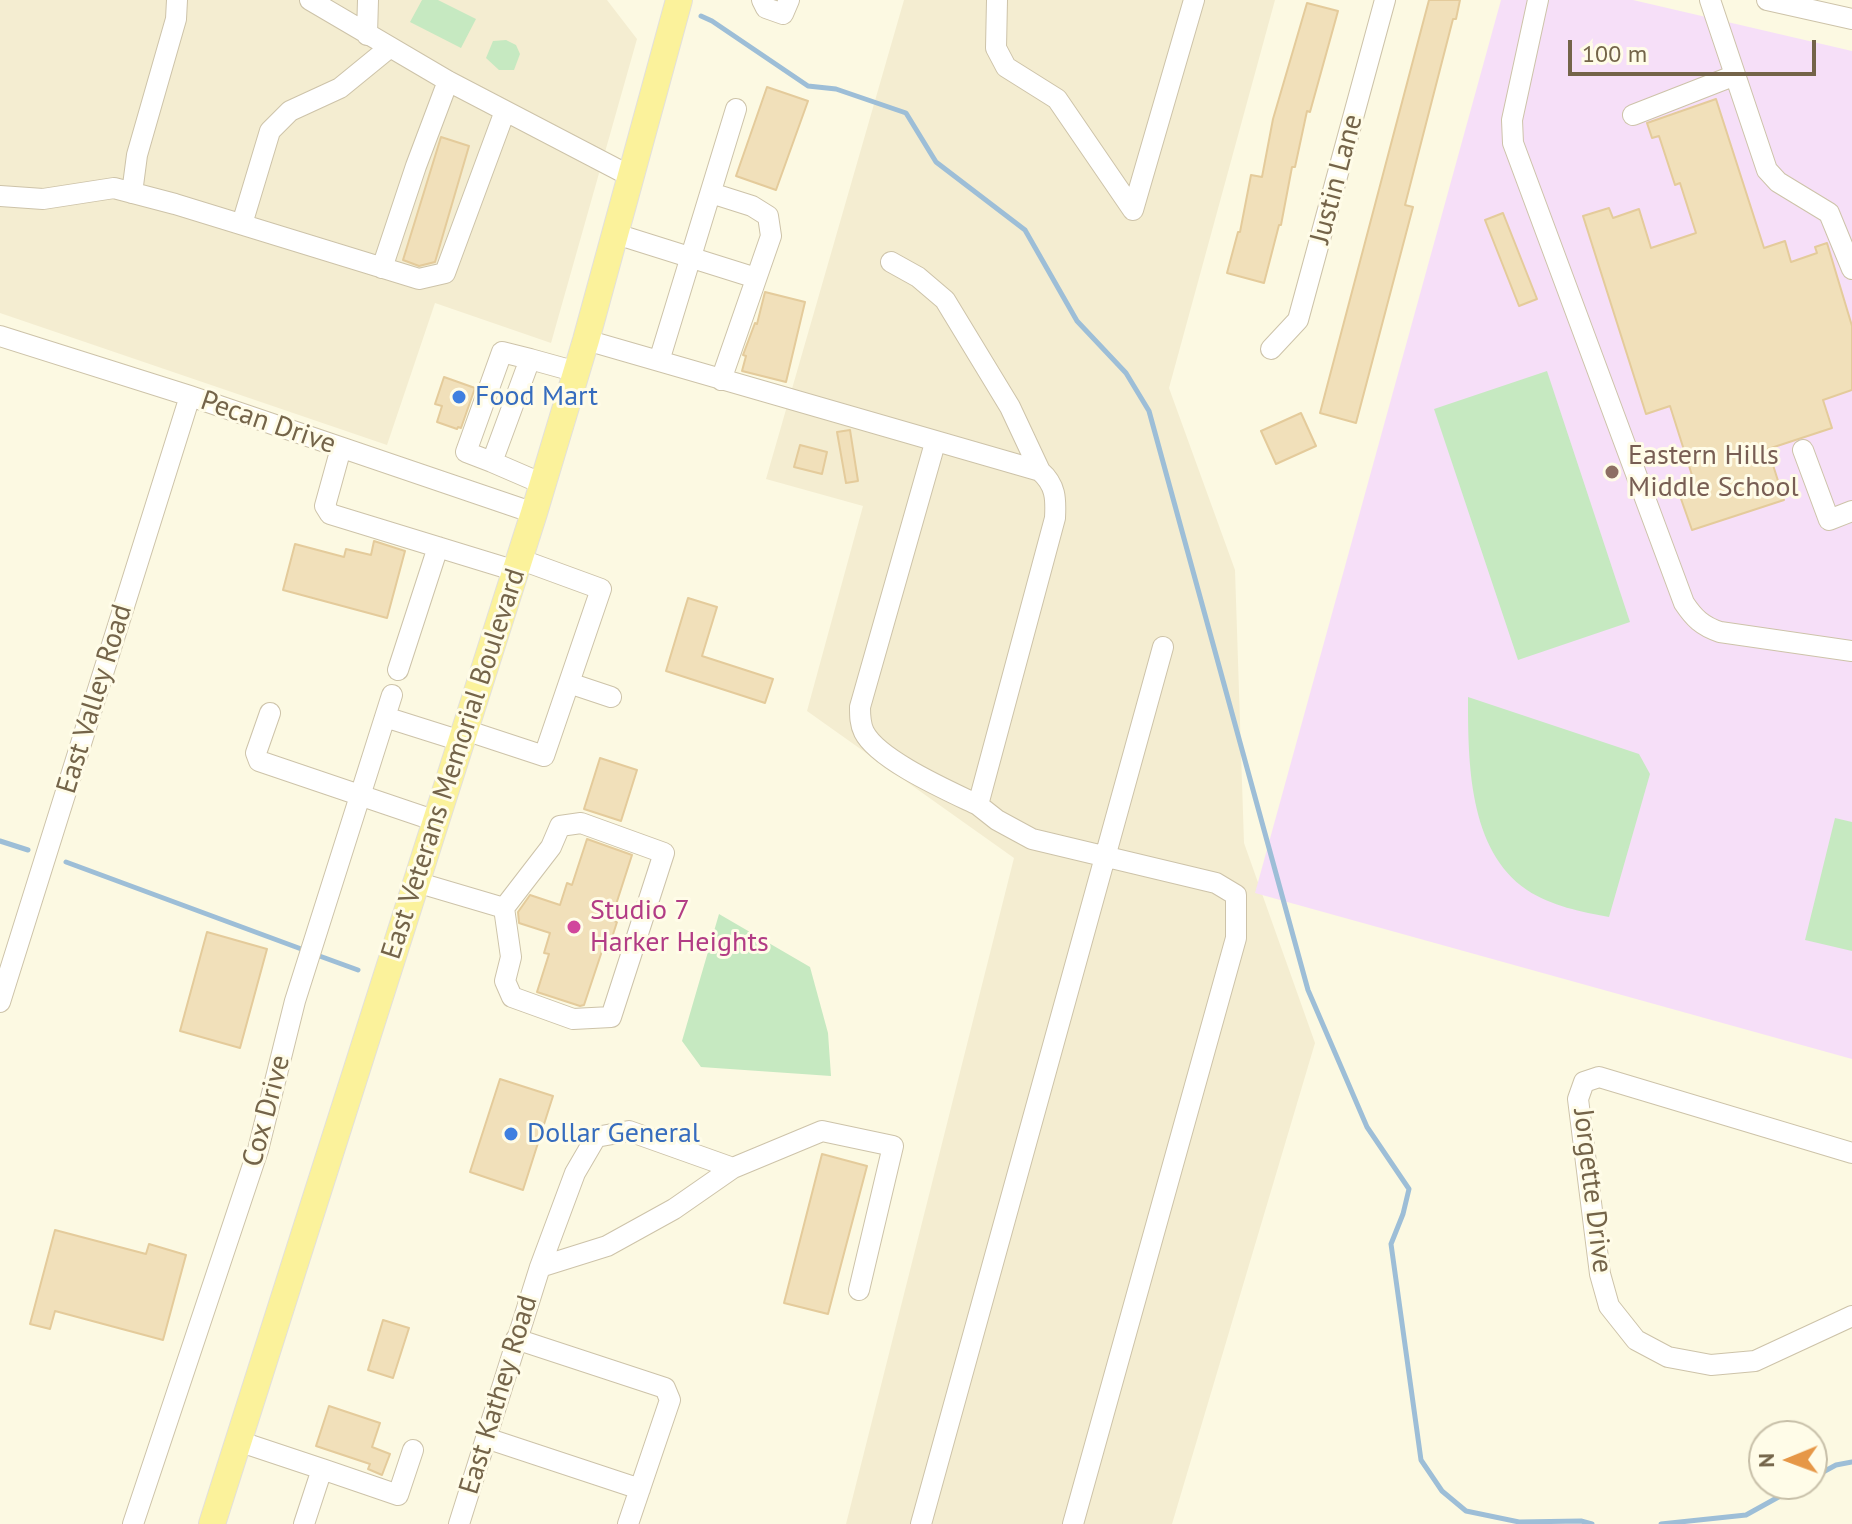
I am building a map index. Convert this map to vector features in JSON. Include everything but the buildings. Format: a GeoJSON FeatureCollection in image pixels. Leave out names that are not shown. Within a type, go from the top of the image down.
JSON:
{"type":"FeatureCollection","features":[{"type":"Feature","properties":{"kind":"main road","name":"East Veterans Memorial Boulevard"},"geometry":{"type":"LineString","coordinates":[[212,1524],[543,484],[616,234],[679,0]]}},
{"type":"Feature","properties":{"kind":"street"},"geometry":{"type":"LineString","coordinates":[[132,193],[137,155],[176,19],[177,0]]}},
{"type":"Feature","properties":{"kind":"street"},"geometry":{"type":"LineString","coordinates":[[310,0],[448,81],[632,177]]}},
{"type":"Feature","properties":{"kind":"street"},"geometry":{"type":"LineString","coordinates":[[367,35],[368,0]]}},
{"type":"Feature","properties":{"kind":"street"},"geometry":{"type":"LineString","coordinates":[[762,0],[766,8],[786,7]]}},
{"type":"Feature","properties":{"kind":"street"},"geometry":{"type":"LineString","coordinates":[[997,0],[996,48],[1006,67],[1057,99],[1133,210],[1194,0]]}},
{"type":"Feature","properties":{"kind":"street","name":"Justin Lane"},"geometry":{"type":"LineString","coordinates":[[1271,349],[1298,320],[1385,0]]}},
{"type":"Feature","properties":{"kind":"street"},"geometry":{"type":"LineString","coordinates":[[1538,0],[1512,120],[1513,143],[1684,603],[1694,618],[1720,632],[1852,651]]}},
{"type":"Feature","properties":{"kind":"street"},"geometry":{"type":"LineString","coordinates":[[1710,0],[1767,170],[1778,182],[1829,213],[1852,269]]}},
{"type":"Feature","properties":{"kind":"street"},"geometry":{"type":"LineString","coordinates":[[1782,2],[1825,6],[1852,19]]}},
{"type":"Feature","properties":{"kind":"street"},"geometry":{"type":"LineString","coordinates":[[242,224],[270,131],[290,111],[340,88],[389,48]]}},
{"type":"Feature","properties":{"kind":"street"},"geometry":{"type":"LineString","coordinates":[[1633,115],[1733,76]]}},
{"type":"Feature","properties":{"kind":"street"},"geometry":{"type":"LineString","coordinates":[[382,268],[448,81]]}},
{"type":"Feature","properties":{"kind":"street"},"geometry":{"type":"LineString","coordinates":[[659,361],[736,109]]}},
{"type":"Feature","properties":{"kind":"street"},"geometry":{"type":"LineString","coordinates":[[0,196],[43,199],[114,188],[419,279],[445,273],[505,111]]}},
{"type":"Feature","properties":{"kind":"street"},"geometry":{"type":"LineString","coordinates":[[711,193],[752,206],[768,216],[771,236],[721,380]]}},
{"type":"Feature","properties":{"kind":"street"},"geometry":{"type":"LineString","coordinates":[[616,234],[756,278]]}},
{"type":"Feature","properties":{"kind":"street"},"geometry":{"type":"LineString","coordinates":[[891,262],[918,277],[945,300],[1010,407],[1040,471],[1047,477],[1056,495],[1055,518],[978,805]]}},
{"type":"Feature","properties":{"kind":"street","name":"Pecan Drive"},"geometry":{"type":"LineString","coordinates":[[0,336],[190,396],[534,513]]}},
{"type":"Feature","properties":{"kind":"street"},"geometry":{"type":"LineString","coordinates":[[586,340],[1040,471]]}},
{"type":"Feature","properties":{"kind":"street"},"geometry":{"type":"LineString","coordinates":[[454,486],[502,352],[577,372]]}},
{"type":"Feature","properties":{"kind":"street"},"geometry":{"type":"LineString","coordinates":[[492,462],[530,359]]}},
{"type":"Feature","properties":{"kind":"street","name":"East Valley Road"},"geometry":{"type":"LineString","coordinates":[[0,1002],[190,396]]}},
{"type":"Feature","properties":{"kind":"street"},"geometry":{"type":"LineString","coordinates":[[935,443],[860,707],[861,723],[869,739],[883,752],[925,779],[978,805],[997,820],[1032,839],[1216,883],[1236,895],[1236,938],[1073,1524]]}},
{"type":"Feature","properties":{"kind":"street"},"geometry":{"type":"LineString","coordinates":[[341,448],[325,506],[330,514],[438,547],[518,565],[601,589],[544,756],[385,717]]}},
{"type":"Feature","properties":{"kind":"street"},"geometry":{"type":"LineString","coordinates":[[1803,450],[1829,520],[1852,511]]}},
{"type":"Feature","properties":{"kind":"street"},"geometry":{"type":"LineString","coordinates":[[466,452],[543,484]]}},
{"type":"Feature","properties":{"kind":"street"},"geometry":{"type":"LineString","coordinates":[[398,670],[438,547]]}},
{"type":"Feature","properties":{"kind":"street"},"geometry":{"type":"LineString","coordinates":[[921,1524],[1163,647]]}},
{"type":"Feature","properties":{"kind":"street"},"geometry":{"type":"LineString","coordinates":[[569,683],[611,697]]}},
{"type":"Feature","properties":{"kind":"street","name":"Cox Drive"},"geometry":{"type":"LineString","coordinates":[[133,1524],[258,1150],[295,1001],[392,695]]}},
{"type":"Feature","properties":{"kind":"street"},"geometry":{"type":"LineString","coordinates":[[270,713],[256,753],[259,761],[436,821]]}},
{"type":"Feature","properties":{"kind":"street"},"geometry":{"type":"LineString","coordinates":[[581,823],[664,853],[611,1017],[573,1019],[512,997],[505,981],[511,957],[504,908],[551,847],[560,826],[581,823]]}},
{"type":"Feature","properties":{"kind":"street"},"geometry":{"type":"LineString","coordinates":[[416,882],[504,908]]}},
{"type":"Feature","properties":{"kind":"street","name":"Jorgette Drive"},"geometry":{"type":"LineString","coordinates":[[1852,1153],[1599,1077],[1584,1082],[1578,1099],[1600,1274],[1609,1306],[1636,1340],[1668,1357],[1711,1365],[1755,1361],[1852,1316]]}},
{"type":"Feature","properties":{"kind":"street","name":"East Kathey Road"},"geometry":{"type":"LineString","coordinates":[[459,1524],[540,1267],[575,1173],[596,1137],[629,1131],[733,1168]]}},
{"type":"Feature","properties":{"kind":"street"},"geometry":{"type":"LineString","coordinates":[[540,1267],[607,1246],[674,1209],[733,1168],[822,1131],[893,1146],[859,1290]]}},
{"type":"Feature","properties":{"kind":"street"},"geometry":{"type":"LineString","coordinates":[[516,1339],[665,1388],[670,1400],[628,1524]]}},
{"type":"Feature","properties":{"kind":"street"},"geometry":{"type":"LineString","coordinates":[[486,1438],[640,1489]]}},
{"type":"Feature","properties":{"kind":"street"},"geometry":{"type":"LineString","coordinates":[[238,1441],[398,1495],[413,1450]]}},
{"type":"Feature","properties":{"kind":"street"},"geometry":{"type":"LineString","coordinates":[[304,1524],[322,1469]]}},
{"type":"Feature","properties":{"kind":"shaded area"},"geometry":{"type":"Polygon","coordinates":[[[0,0],[607,0],[637,39],[551,343],[435,303],[387,445],[0,313],[0,0]]]}},
{"type":"Feature","properties":{"kind":"shaded area"},"geometry":{"type":"Polygon","coordinates":[[[904,0],[1275,0],[1169,388],[1235,570],[1244,843],[1315,1043],[1172,1524],[846,1524],[1014,858],[807,711],[863,506],[766,479],[904,0]]]}},
{"type":"Feature","properties":{"kind":"shaded area","name":"Eastern Hills Middle School"},"geometry":{"type":"Polygon","coordinates":[[[1501,0],[1633,0],[1852,51],[1852,1059],[1255,893],[1501,0]]]}},
{"type":"Feature","properties":{"kind":"green space"},"geometry":{"type":"Polygon","coordinates":[[[422,0],[438,0],[476,19],[461,48],[410,22],[422,0]]]}},
{"type":"Feature","properties":{"kind":"green space"},"geometry":{"type":"Polygon","coordinates":[[[506,40],[516,45],[520,54],[514,70],[499,70],[486,58],[493,41],[506,40]]]}},
{"type":"Feature","properties":{"kind":"green space"},"geometry":{"type":"Polygon","coordinates":[[[1547,371],[1630,622],[1518,660],[1434,409],[1547,371]]]}},
{"type":"Feature","properties":{"kind":"green space"},"geometry":{"type":"Polygon","coordinates":[[[1468,697],[1639,754],[1650,774],[1609,917],[1567,908],[1536,896],[1508,873],[1493,852],[1475,802],[1469,749],[1468,697]]]}},
{"type":"Feature","properties":{"kind":"green space"},"geometry":{"type":"Polygon","coordinates":[[[1835,818],[1852,822],[1852,951],[1805,940],[1835,818]]]}},
{"type":"Feature","properties":{"kind":"green space"},"geometry":{"type":"Polygon","coordinates":[[[719,914],[810,967],[828,1033],[831,1076],[701,1067],[682,1041],[719,914]]]}},
{"type":"Feature","properties":{"kind":"waterway"},"geometry":{"type":"LineString","coordinates":[[701,16],[808,86],[836,89],[906,113],[936,162],[1025,230],[1077,321],[1126,373],[1149,411],[1308,990],[1367,1127],[1409,1189],[1391,1244],[1421,1460],[1442,1491],[1466,1511],[1519,1522],[1581,1521],[1592,1524]]}},
{"type":"Feature","properties":{"kind":"waterway"},"geometry":{"type":"LineString","coordinates":[[0,841],[28,850]]}},
{"type":"Feature","properties":{"kind":"waterway"},"geometry":{"type":"LineString","coordinates":[[66,862],[304,950]]}},
{"type":"Feature","properties":{"kind":"waterway"},"geometry":{"type":"LineString","coordinates":[[314,954],[358,970]]}},
{"type":"Feature","properties":{"kind":"waterway"},"geometry":{"type":"LineString","coordinates":[[1828,1469],[1852,1462]]}},
{"type":"Feature","properties":{"kind":"waterway"},"geometry":{"type":"LineString","coordinates":[[1661,1524],[1746,1515],[1773,1500]]}},
{"type":"Feature","properties":{"kind":"place","name":"Food Mart"},"geometry":{"type":"Point","coordinates":[459,397]}},
{"type":"Feature","properties":{"kind":"place","name":"Eastern Hills Middle School"},"geometry":{"type":"Point","coordinates":[1612,472]}},
{"type":"Feature","properties":{"kind":"place","name":"Studio 7 Harker Heights"},"geometry":{"type":"Point","coordinates":[574,927]}},
{"type":"Feature","properties":{"kind":"place","name":"Dollar General"},"geometry":{"type":"Point","coordinates":[511,1134]}}]}
